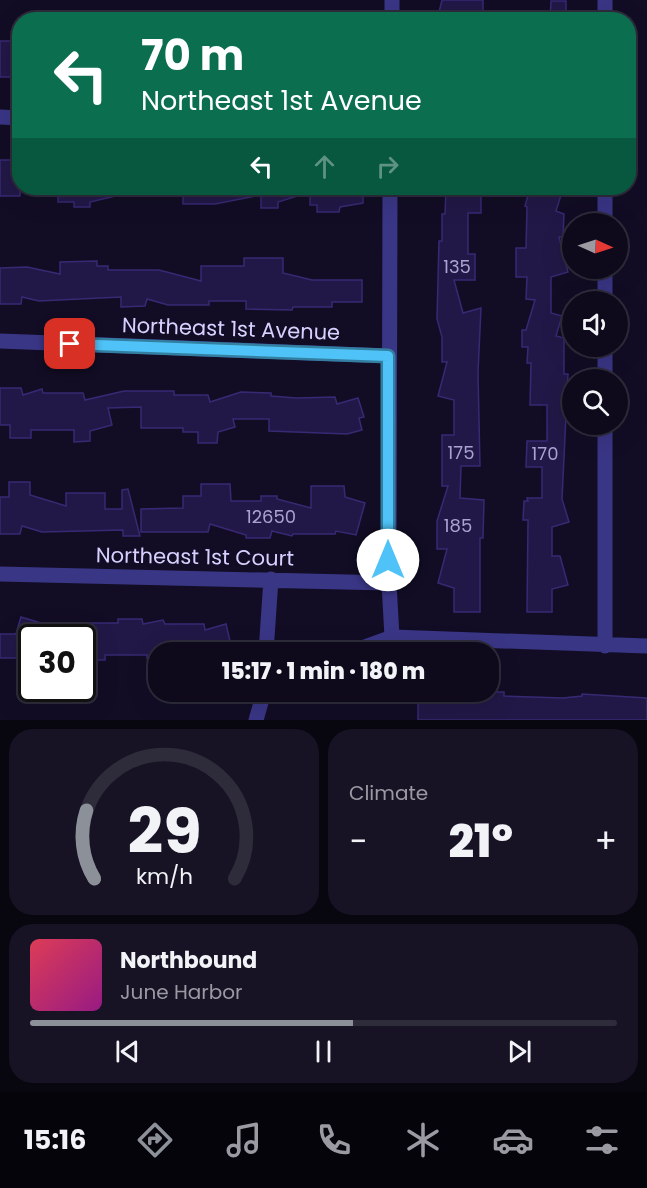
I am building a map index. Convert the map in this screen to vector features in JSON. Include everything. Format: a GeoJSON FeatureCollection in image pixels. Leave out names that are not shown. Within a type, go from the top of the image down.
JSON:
{"type":"FeatureCollection","features":[{"type":"Feature","properties":{"kind":"street"},"geometry":{"type":"LineString","coordinates":[[390,195],[388,583],[392,637]]}},
{"type":"Feature","properties":{"kind":"street"},"geometry":{"type":"LineString","coordinates":[[605,195],[605,213]]}},
{"type":"Feature","properties":{"kind":"street","name":"Northeast 1st Avenue"},"geometry":{"type":"LineString","coordinates":[[0,341],[388,356]]}},
{"type":"Feature","properties":{"kind":"street"},"geometry":{"type":"LineString","coordinates":[[605,435],[605,646]]}},
{"type":"Feature","properties":{"kind":"street","name":"Northeast 1st Court"},"geometry":{"type":"LineString","coordinates":[[0,574],[388,583]]}},
{"type":"Feature","properties":{"kind":"street"},"geometry":{"type":"LineString","coordinates":[[267,642],[271,579]]}},
{"type":"Feature","properties":{"kind":"street"},"geometry":{"type":"LineString","coordinates":[[378,642],[392,637],[647,646]]}},
{"type":"Feature","properties":{"kind":"street"},"geometry":{"type":"LineString","coordinates":[[256,720],[261,702]]}},
{"type":"Feature","properties":{"kind":"building"},"geometry":{"type":"Polygon","coordinates":[[[442,0],[483,0],[483,12],[439,12],[442,0]]]}},
{"type":"Feature","properties":{"kind":"building"},"geometry":{"type":"Polygon","coordinates":[[[551,1],[566,1],[566,12],[550,12],[551,1]]]}},
{"type":"Feature","properties":{"kind":"building"},"geometry":{"type":"Polygon","coordinates":[[[0,41],[12,41],[12,77],[0,77],[0,41]]]}},
{"type":"Feature","properties":{"kind":"building"},"geometry":{"type":"Polygon","coordinates":[[[0,160],[12,160],[12,195],[20,196],[0,196],[0,160]]]}},
{"type":"Feature","properties":{"kind":"building"},"geometry":{"type":"Polygon","coordinates":[[[58,195],[120,195],[90,202],[90,207],[74,207],[74,202],[58,202],[58,195]]]}},
{"type":"Feature","properties":{"kind":"building"},"geometry":{"type":"Polygon","coordinates":[[[183,195],[261,195],[215,204],[183,204],[183,195]]]}},
{"type":"Feature","properties":{"kind":"building"},"geometry":{"type":"Polygon","coordinates":[[[261,195],[300,195],[278,202],[278,208],[261,208],[261,195]]]}},
{"type":"Feature","properties":{"kind":"building"},"geometry":{"type":"Polygon","coordinates":[[[310,195],[363,195],[363,203],[340,207],[339,212],[317,212],[317,205],[310,205],[310,195]]]}},
{"type":"Feature","properties":{"kind":"building"},"geometry":{"type":"Polygon","coordinates":[[[446,195],[481,195],[481,213],[468,213],[468,254],[475,254],[475,280],[454,280],[463,313],[481,308],[478,373],[480,466],[461,466],[460,498],[484,500],[483,538],[480,538],[480,612],[454,612],[454,588],[438,583],[447,549],[437,549],[437,521],[448,486],[442,486],[442,435],[454,435],[454,400],[438,396],[447,362],[442,362],[442,337],[437,319],[439,241],[442,241],[442,214],[445,214],[446,195]]]}},
{"type":"Feature","properties":{"kind":"building"},"geometry":{"type":"Polygon","coordinates":[[[528,195],[561,195],[556,211],[562,213],[562,237],[559,237],[562,249],[562,274],[551,277],[551,313],[562,316],[556,336],[562,338],[562,357],[564,357],[562,435],[565,435],[562,499],[569,522],[552,527],[552,556],[560,556],[568,585],[552,589],[552,612],[527,612],[528,520],[523,520],[524,501],[528,501],[527,498],[542,498],[542,467],[526,467],[527,441],[547,441],[547,405],[530,405],[531,363],[527,363],[528,347],[522,347],[522,330],[526,330],[535,300],[526,299],[527,277],[516,277],[516,248],[526,248],[527,207],[525,206],[528,195]]]}},
{"type":"Feature","properties":{"kind":"building"},"geometry":{"type":"Polygon","coordinates":[[[244,258],[283,258],[283,273],[312,280],[362,280],[362,302],[332,302],[332,307],[293,307],[292,310],[246,309],[246,301],[209,301],[209,305],[168,305],[147,299],[145,306],[121,307],[121,297],[39,301],[22,297],[21,304],[0,304],[0,268],[27,267],[60,274],[60,262],[97,261],[97,266],[108,266],[108,270],[159,270],[201,281],[201,266],[244,266],[244,258]]]}},
{"type":"Feature","properties":{"kind":"building"},"geometry":{"type":"Polygon","coordinates":[[[0,388],[21,388],[23,395],[42,389],[43,393],[83,393],[85,400],[124,391],[174,391],[174,395],[208,395],[210,402],[241,392],[271,393],[271,396],[296,398],[335,397],[337,404],[358,398],[364,417],[359,418],[362,430],[347,434],[269,431],[269,419],[233,419],[235,427],[218,432],[217,443],[198,443],[198,432],[183,432],[183,428],[141,428],[141,407],[108,408],[112,425],[90,431],[90,441],[74,442],[74,430],[31,430],[31,438],[10,438],[10,425],[0,425],[0,388]]]}},
{"type":"Feature","properties":{"kind":"building"},"geometry":{"type":"Polygon","coordinates":[[[9,482],[30,482],[30,495],[66,506],[66,493],[105,493],[105,509],[122,509],[122,490],[128,489],[140,536],[123,536],[123,530],[42,532],[22,526],[20,534],[0,534],[0,497],[9,497],[9,482]]]}},
{"type":"Feature","properties":{"kind":"building"},"geometry":{"type":"Polygon","coordinates":[[[201,484],[230,484],[231,501],[261,501],[261,496],[277,496],[277,499],[311,508],[311,486],[344,486],[345,497],[365,503],[356,535],[336,531],[335,534],[293,534],[292,536],[272,531],[270,538],[246,538],[246,535],[210,524],[208,532],[141,532],[141,509],[183,508],[183,496],[201,496],[201,484]]]}},
{"type":"Feature","properties":{"kind":"building"},"geometry":{"type":"Polygon","coordinates":[[[21,617],[41,623],[118,623],[118,619],[142,619],[143,624],[163,620],[165,624],[204,624],[205,630],[226,624],[230,642],[148,642],[147,658],[147,655],[105,655],[105,660],[96,660],[96,624],[19,624],[21,617]]]}},
{"type":"Feature","properties":{"kind":"building"},"geometry":{"type":"Polygon","coordinates":[[[18,627],[18,658],[0,658],[0,634],[16,634],[18,627]]]}},
{"type":"Feature","properties":{"kind":"building"},"geometry":{"type":"Polygon","coordinates":[[[499,692],[504,692],[504,696],[563,698],[582,696],[582,694],[647,698],[647,720],[418,720],[418,702],[499,702],[499,692]]]}},
{"type":"Feature","properties":{"kind":"route"},"geometry":{"type":"LineString","coordinates":[[70,344],[388,356],[388,560]]}}]}
